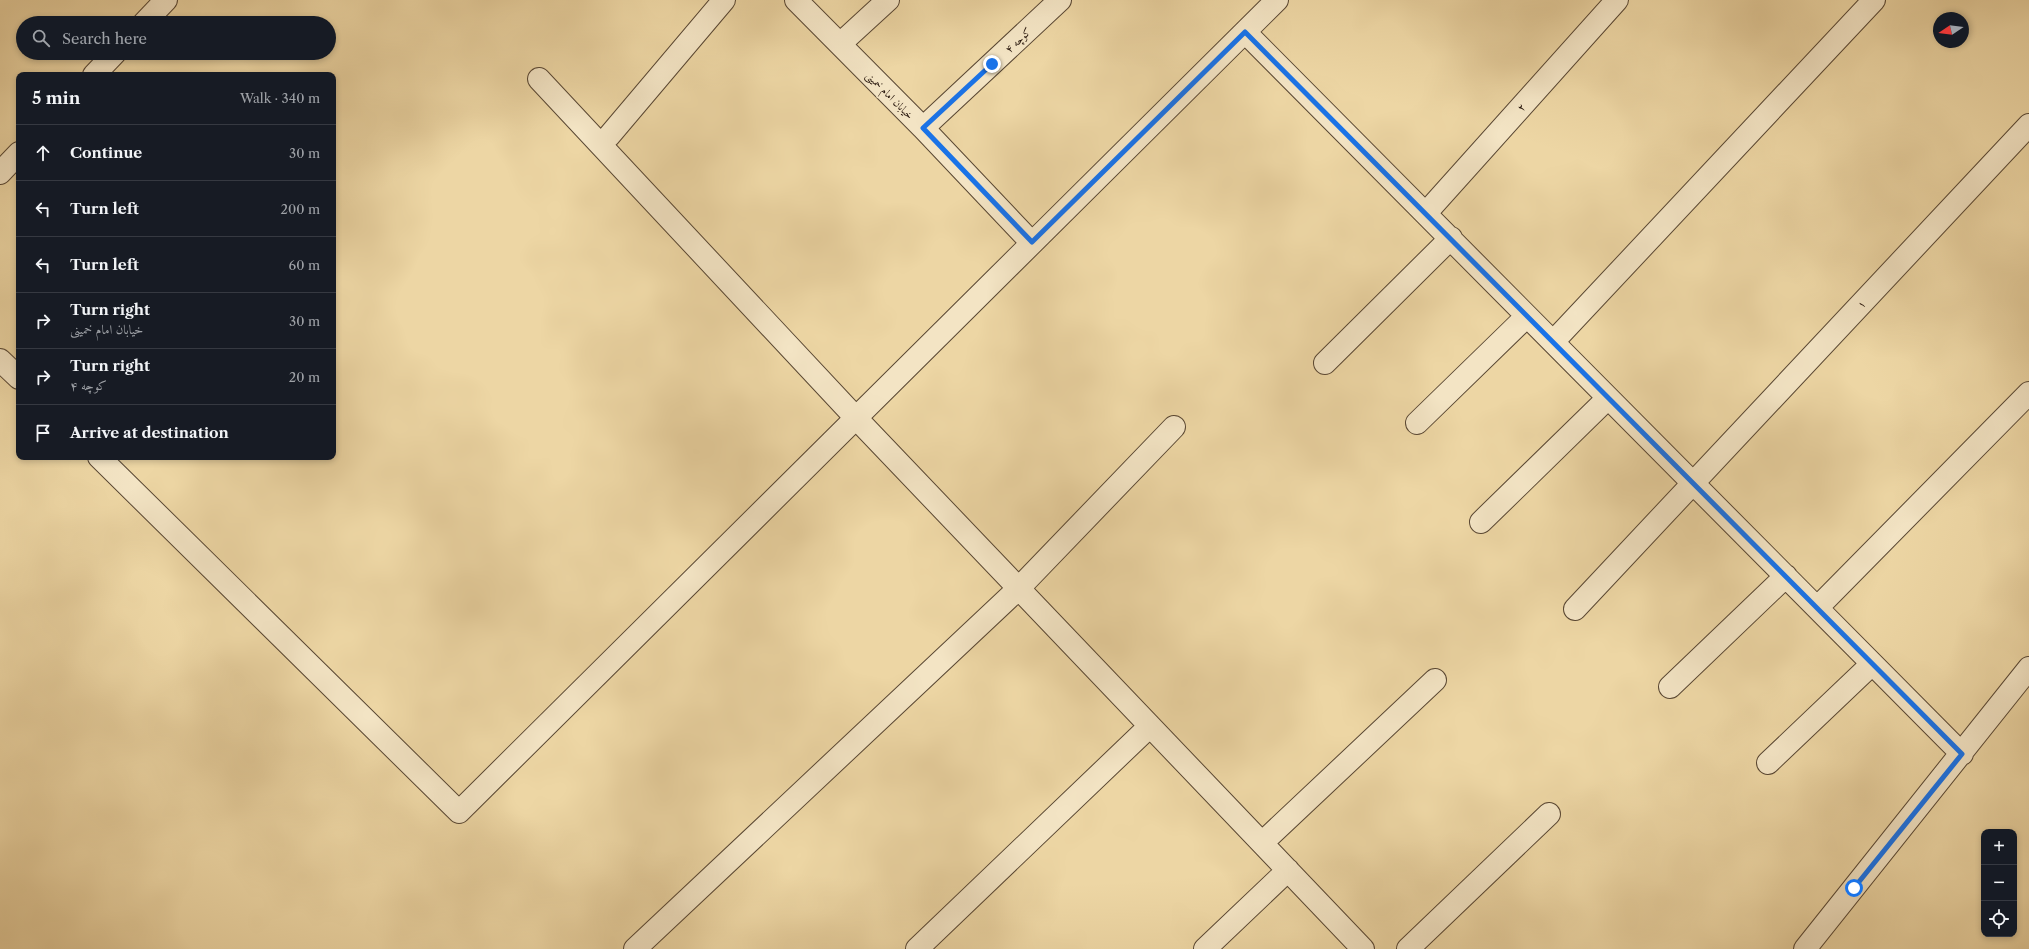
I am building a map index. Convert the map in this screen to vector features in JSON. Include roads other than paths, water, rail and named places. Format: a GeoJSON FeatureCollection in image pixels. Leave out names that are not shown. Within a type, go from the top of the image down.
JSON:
{"type":"FeatureCollection","features":[{"type":"Feature","properties":{"kind":"street"},"geometry":{"type":"LineString","coordinates":[[151,16],[166,0]]}},
{"type":"Feature","properties":{"kind":"street"},"geometry":{"type":"LineString","coordinates":[[609,136],[724,0]]}},
{"type":"Feature","properties":{"kind":"street","name":"خیابان امام خمینی"},"geometry":{"type":"LineString","coordinates":[[796,0],[923,128],[1032,242]]}},
{"type":"Feature","properties":{"kind":"street"},"geometry":{"type":"LineString","coordinates":[[840,44],[888,0]]}},
{"type":"Feature","properties":{"kind":"street","name":"کوچه ۴"},"geometry":{"type":"LineString","coordinates":[[923,128],[1060,0]]}},
{"type":"Feature","properties":{"kind":"street"},"geometry":{"type":"LineString","coordinates":[[102,460],[459,812],[1277,0]]}},
{"type":"Feature","properties":{"kind":"street","name":"۲"},"geometry":{"type":"LineString","coordinates":[[1426,213],[1617,0]]}},
{"type":"Feature","properties":{"kind":"street"},"geometry":{"type":"LineString","coordinates":[[1553,342],[1874,0]]}},
{"type":"Feature","properties":{"kind":"street"},"geometry":{"type":"LineString","coordinates":[[1245,32],[1962,754]]}},
{"type":"Feature","properties":{"kind":"street"},"geometry":{"type":"LineString","coordinates":[[97,72],[108,60]]}},
{"type":"Feature","properties":{"kind":"street"},"geometry":{"type":"LineString","coordinates":[[539,80],[856,418],[1363,949]]}},
{"type":"Feature","properties":{"kind":"street","name":"۱"},"geometry":{"type":"LineString","coordinates":[[1575,609],[2029,125]]}},
{"type":"Feature","properties":{"kind":"street"},"geometry":{"type":"LineString","coordinates":[[0,173],[16,156]]}},
{"type":"Feature","properties":{"kind":"street"},"geometry":{"type":"LineString","coordinates":[[1325,363],[1451,238]]}},
{"type":"Feature","properties":{"kind":"street"},"geometry":{"type":"LineString","coordinates":[[1417,423],[1527,316]]}},
{"type":"Feature","properties":{"kind":"street"},"geometry":{"type":"LineString","coordinates":[[0,360],[16,375]]}},
{"type":"Feature","properties":{"kind":"street"},"geometry":{"type":"LineString","coordinates":[[1817,608],[2029,393]]}},
{"type":"Feature","properties":{"kind":"street"},"geometry":{"type":"LineString","coordinates":[[1481,522],[1608,398]]}},
{"type":"Feature","properties":{"kind":"street"},"geometry":{"type":"LineString","coordinates":[[635,949],[1019,588],[1174,426]]}},
{"type":"Feature","properties":{"kind":"street"},"geometry":{"type":"LineString","coordinates":[[1670,687],[1786,576]]}},
{"type":"Feature","properties":{"kind":"street"},"geometry":{"type":"LineString","coordinates":[[1768,763],[1872,664]]}},
{"type":"Feature","properties":{"kind":"street"},"geometry":{"type":"LineString","coordinates":[[1805,949],[1962,754],[2029,668]]}},
{"type":"Feature","properties":{"kind":"street"},"geometry":{"type":"LineString","coordinates":[[1262,843],[1435,680]]}},
{"type":"Feature","properties":{"kind":"street"},"geometry":{"type":"LineString","coordinates":[[917,949],[1150,726]]}},
{"type":"Feature","properties":{"kind":"street"},"geometry":{"type":"LineString","coordinates":[[1408,949],[1549,814]]}},
{"type":"Feature","properties":{"kind":"street"},"geometry":{"type":"LineString","coordinates":[[1205,949],[1288,870]]}}]}
